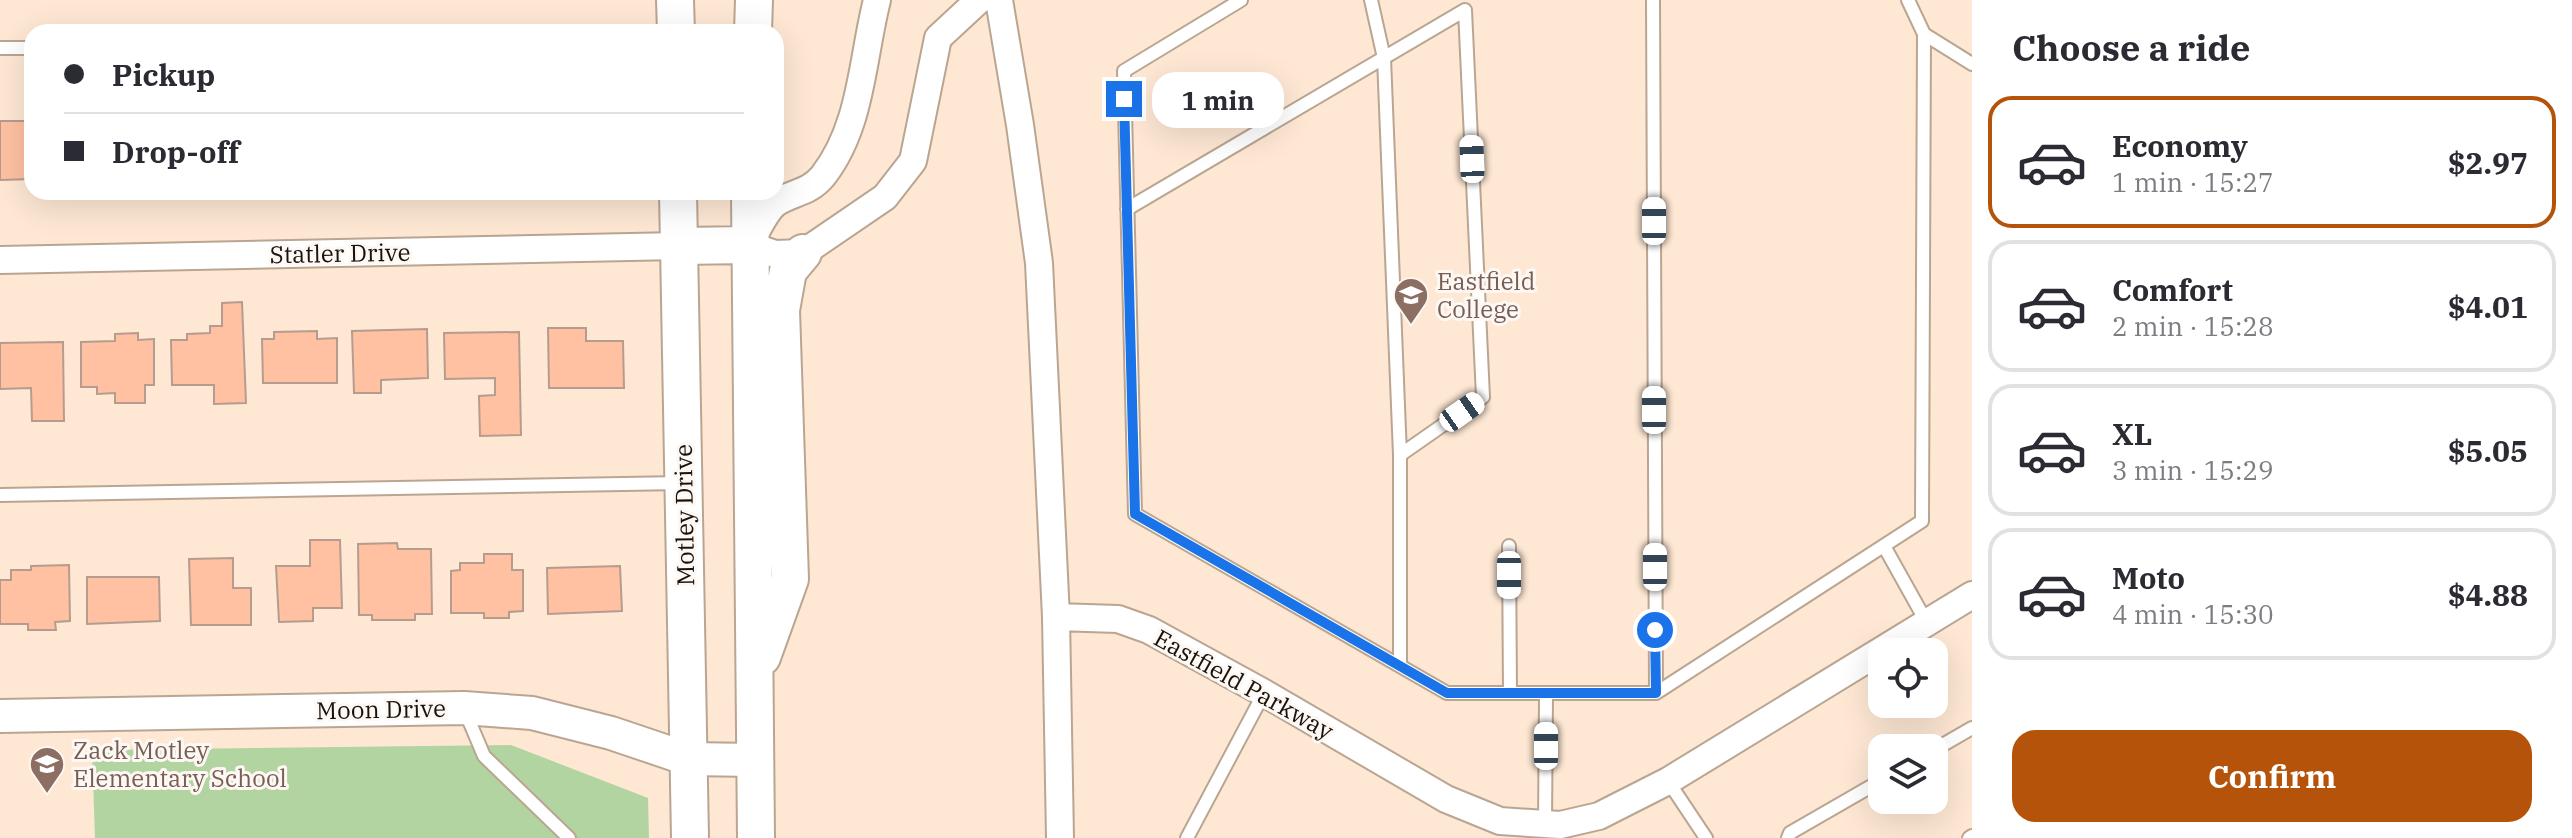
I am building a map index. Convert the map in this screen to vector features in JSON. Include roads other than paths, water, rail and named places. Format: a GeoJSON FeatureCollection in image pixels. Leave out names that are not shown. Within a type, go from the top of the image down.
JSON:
{"type":"FeatureCollection","features":[{"type":"Feature","properties":{"kind":"main road"},"geometry":{"type":"LineString","coordinates":[[675,0],[676,24]]}},
{"type":"Feature","properties":{"kind":"main road"},"geometry":{"type":"LineString","coordinates":[[753,24],[754,0]]}},
{"type":"Feature","properties":{"kind":"main road","name":"Motley Drive"},"geometry":{"type":"LineString","coordinates":[[678,200],[690,838]]}},
{"type":"Feature","properties":{"kind":"main road"},"geometry":{"type":"LineString","coordinates":[[750,200],[756,838]]}},
{"type":"Feature","properties":{"kind":"main road"},"geometry":{"type":"LineString","coordinates":[[679,246],[749,245]]}},
{"type":"Feature","properties":{"kind":"main road"},"geometry":{"type":"LineString","coordinates":[[754,678],[790,579],[781,310],[788,271],[803,253]]}},
{"type":"Feature","properties":{"kind":"street"},"geometry":{"type":"LineString","coordinates":[[877,0],[854,115],[840,151],[821,179],[804,193],[774,204],[749,245],[775,254],[803,253],[885,197],[913,161],[938,38],[979,0]]}},
{"type":"Feature","properties":{"kind":"street"},"geometry":{"type":"LineString","coordinates":[[999,0],[1039,263],[1056,617],[1060,838]]}},
{"type":"Feature","properties":{"kind":"street","name":"Statler Drive"},"geometry":{"type":"LineString","coordinates":[[0,260],[679,246]]}},
{"type":"Feature","properties":{"kind":"street","name":"Eastfield Parkway"},"geometry":{"type":"LineString","coordinates":[[1056,617],[1118,619],[1149,630],[1446,799],[1500,821],[1555,830],[1599,816],[1668,781],[1972,595]]}},
{"type":"Feature","properties":{"kind":"street","name":"Moon Drive"},"geometry":{"type":"LineString","coordinates":[[0,716],[464,708],[532,713],[611,733],[688,759],[755,760]]}},
{"type":"Feature","properties":{"kind":"lane"},"geometry":{"type":"LineString","coordinates":[[1241,0],[1124,71],[1135,514],[1447,693],[1546,694],[1656,693],[1922,521],[1924,34],[1908,0]]}},
{"type":"Feature","properties":{"kind":"lane"},"geometry":{"type":"LineString","coordinates":[[1371,0],[1384,58],[1400,455],[1400,666]]}},
{"type":"Feature","properties":{"kind":"lane"},"geometry":{"type":"LineString","coordinates":[[1653,0],[1656,693]]}},
{"type":"Feature","properties":{"kind":"lane"},"geometry":{"type":"LineString","coordinates":[[1127,209],[1465,10],[1483,397],[1400,455]]}},
{"type":"Feature","properties":{"kind":"lane"},"geometry":{"type":"LineString","coordinates":[[1924,34],[1972,64]]}},
{"type":"Feature","properties":{"kind":"lane"},"geometry":{"type":"LineString","coordinates":[[0,48],[24,48]]}},
{"type":"Feature","properties":{"kind":"lane"},"geometry":{"type":"LineString","coordinates":[[0,495],[683,482]]}},
{"type":"Feature","properties":{"kind":"lane"},"geometry":{"type":"LineString","coordinates":[[1509,546],[1510,693]]}},
{"type":"Feature","properties":{"kind":"lane"},"geometry":{"type":"LineString","coordinates":[[1884,546],[1927,623]]}},
{"type":"Feature","properties":{"kind":"lane"},"geometry":{"type":"LineString","coordinates":[[1187,838],[1264,693]]}},
{"type":"Feature","properties":{"kind":"lane"},"geometry":{"type":"LineString","coordinates":[[1546,694],[1555,830]]}},
{"type":"Feature","properties":{"kind":"lane"},"geometry":{"type":"LineString","coordinates":[[464,708],[484,756],[569,838]]}},
{"type":"Feature","properties":{"kind":"lane"},"geometry":{"type":"LineString","coordinates":[[1948,742],[1972,728]]}},
{"type":"Feature","properties":{"kind":"lane"},"geometry":{"type":"LineString","coordinates":[[1668,781],[1706,838]]}},
{"type":"Feature","properties":{"kind":"lane"},"geometry":{"type":"LineString","coordinates":[[1788,838],[1790,833],[1868,788]]}},
{"type":"Feature","properties":{"kind":"place","name":"Eastfield College"},"geometry":{"type":"Point","coordinates":[1411,326]}},
{"type":"Feature","properties":{"kind":"place","name":"Zack Motley Elementary School"},"geometry":{"type":"Point","coordinates":[47,795]}}]}
